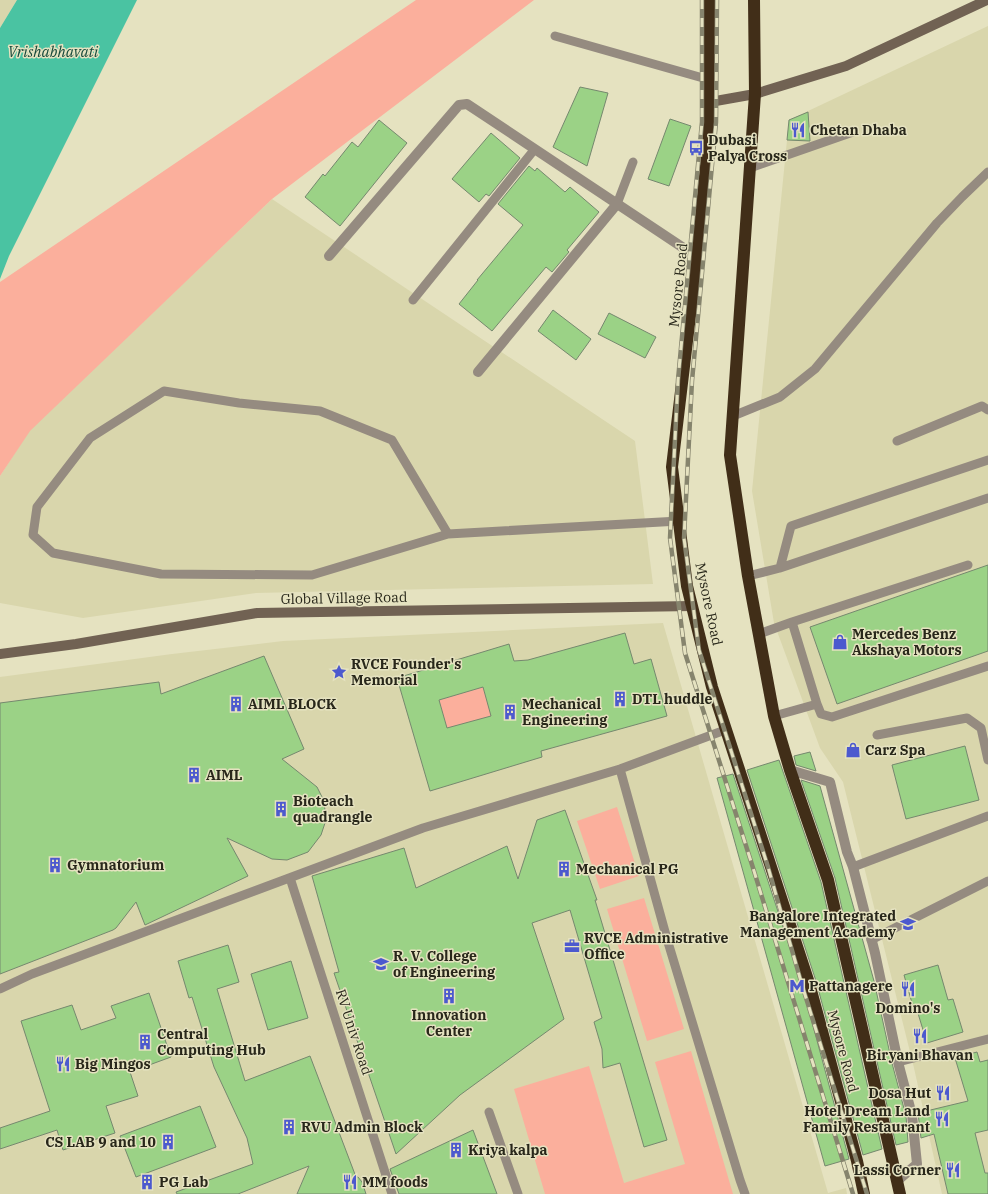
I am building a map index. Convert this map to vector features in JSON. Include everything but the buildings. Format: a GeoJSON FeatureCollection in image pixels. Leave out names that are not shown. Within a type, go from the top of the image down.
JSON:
{"type":"FeatureCollection","features":[{"type":"Feature","properties":{"kind":"highway","name":"Mysore Road"},"geometry":{"type":"LineString","coordinates":[[710,0],[710,102],[708,146],[697,257],[672,467],[687,586],[712,687],[725,730],[809,983],[857,1161],[864,1194]]}},
{"type":"Feature","properties":{"kind":"highway","name":"Mysore Road"},"geometry":{"type":"LineString","coordinates":[[754,0],[755,94],[730,455],[748,576],[774,716],[790,770],[828,880],[900,1194]]}},
{"type":"Feature","properties":{"kind":"street"},"geometry":{"type":"LineString","coordinates":[[710,102],[755,94],[846,66],[987,0]]}},
{"type":"Feature","properties":{"kind":"street"},"geometry":{"type":"LineString","coordinates":[[329,256],[459,105],[467,104],[697,257]]}},
{"type":"Feature","properties":{"kind":"street"},"geometry":{"type":"LineString","coordinates":[[478,372],[617,204]]}},
{"type":"Feature","properties":{"kind":"street","name":"Global Village Road"},"geometry":{"type":"LineString","coordinates":[[0,654],[76,644],[257,613],[692,606]]}},
{"type":"Feature","properties":{"kind":"street"},"geometry":{"type":"LineString","coordinates":[[790,770],[830,782],[847,852],[853,867],[898,1062],[912,1115],[917,1164],[897,1181]]}},
{"type":"Feature","properties":{"kind":"lane"},"geometry":{"type":"LineString","coordinates":[[555,36],[710,80]]}},
{"type":"Feature","properties":{"kind":"lane"},"geometry":{"type":"LineString","coordinates":[[750,168],[853,132]]}},
{"type":"Feature","properties":{"kind":"lane"},"geometry":{"type":"LineString","coordinates":[[413,300],[534,150]]}},
{"type":"Feature","properties":{"kind":"lane"},"geometry":{"type":"LineString","coordinates":[[617,204],[633,162]]}},
{"type":"Feature","properties":{"kind":"lane"},"geometry":{"type":"LineString","coordinates":[[733,416],[780,397],[815,370],[937,223],[962,196],[988,172]]}},
{"type":"Feature","properties":{"kind":"lane"},"geometry":{"type":"LineString","coordinates":[[448,534],[392,440],[320,411],[239,403],[164,391],[90,438],[36,507],[33,535],[53,553],[161,574],[312,575],[448,534],[679,521]]}},
{"type":"Feature","properties":{"kind":"lane"},"geometry":{"type":"LineString","coordinates":[[897,441],[982,406],[988,410]]}},
{"type":"Feature","properties":{"kind":"lane"},"geometry":{"type":"LineString","coordinates":[[780,568],[791,526],[988,460]]}},
{"type":"Feature","properties":{"kind":"lane"},"geometry":{"type":"LineString","coordinates":[[748,576],[780,568],[988,498]]}},
{"type":"Feature","properties":{"kind":"lane"},"geometry":{"type":"LineString","coordinates":[[758,634],[968,565]]}},
{"type":"Feature","properties":{"kind":"lane"},"geometry":{"type":"LineString","coordinates":[[792,622],[821,714],[832,717],[988,666]]}},
{"type":"Feature","properties":{"kind":"lane"},"geometry":{"type":"LineString","coordinates":[[774,716],[817,704]]}},
{"type":"Feature","properties":{"kind":"lane"},"geometry":{"type":"LineString","coordinates":[[877,735],[967,718],[981,728],[988,760]]}},
{"type":"Feature","properties":{"kind":"lane"},"geometry":{"type":"LineString","coordinates":[[0,989],[32,974],[423,828],[620,769],[725,730]]}},
{"type":"Feature","properties":{"kind":"lane"},"geometry":{"type":"LineString","coordinates":[[620,769],[668,939],[745,1194]]}},
{"type":"Feature","properties":{"kind":"lane"},"geometry":{"type":"LineString","coordinates":[[853,867],[988,816]]}},
{"type":"Feature","properties":{"kind":"lane","name":"RV Univ Road"},"geometry":{"type":"LineString","coordinates":[[290,878],[392,1194]]}},
{"type":"Feature","properties":{"kind":"lane"},"geometry":{"type":"LineString","coordinates":[[871,940],[988,881]]}},
{"type":"Feature","properties":{"kind":"lane"},"geometry":{"type":"LineString","coordinates":[[898,1062],[988,1039]]}},
{"type":"Feature","properties":{"kind":"lane"},"geometry":{"type":"LineString","coordinates":[[489,1112],[518,1194]]}},
{"type":"Feature","properties":{"kind":"shaded area"},"geometry":{"type":"Polygon","coordinates":[[[0,0],[17,0],[0,28],[0,0]]]}},
{"type":"Feature","properties":{"kind":"shaded area"},"geometry":{"type":"Polygon","coordinates":[[[416,0],[534,0],[272,199],[30,431],[0,476],[0,282],[416,0]]]}},
{"type":"Feature","properties":{"kind":"shaded area"},"geometry":{"type":"Polygon","coordinates":[[[988,26],[988,1194],[942,1194],[914,1068],[843,782],[820,748],[774,623],[752,491],[789,120],[988,26]]]}},
{"type":"Feature","properties":{"kind":"shaded area"},"geometry":{"type":"Polygon","coordinates":[[[272,199],[635,441],[653,584],[256,593],[83,618],[0,603],[0,476],[29,431],[272,199]]]}},
{"type":"Feature","properties":{"kind":"shaded area","name":"R. V. College of Engineering"},"geometry":{"type":"Polygon","coordinates":[[[663,623],[828,1193],[846,1188],[847,1194],[0,1194],[0,677],[283,641],[663,623]]]}},
{"type":"Feature","properties":{"kind":"shaded area"},"geometry":{"type":"Polygon","coordinates":[[[483,687],[497,733],[447,728],[439,700],[483,687]]]}},
{"type":"Feature","properties":{"kind":"shaded area"},"geometry":{"type":"Polygon","coordinates":[[[617,807],[639,876],[600,889],[577,821],[617,807]]]}},
{"type":"Feature","properties":{"kind":"shaded area"},"geometry":{"type":"Polygon","coordinates":[[[644,898],[684,1029],[647,1041],[607,909],[644,898]]]}},
{"type":"Feature","properties":{"kind":"shaded area"},"geometry":{"type":"Polygon","coordinates":[[[691,1051],[733,1194],[545,1194],[514,1089],[589,1066],[624,1183],[685,1164],[655,1062],[691,1051]]]}},
{"type":"Feature","properties":{"kind":"water","name":"Vrishabhavati"},"geometry":{"type":"Polygon","coordinates":[[[17,0],[137,0],[9,256],[0,279],[0,28],[17,0]]]}},
{"type":"Feature","properties":{"kind":"railway"},"geometry":{"type":"LineString","coordinates":[[702,0],[702,122],[678,380],[670,538],[685,653],[754,871],[853,1194]]}},
{"type":"Feature","properties":{"kind":"railway"},"geometry":{"type":"LineString","coordinates":[[717,0],[716,122],[692,381],[684,538],[699,650],[768,867],[802,985],[867,1194]]}},
{"type":"Feature","properties":{"kind":"place","name":"Chetan Dhaba"},"geometry":{"type":"Point","coordinates":[798,130]}},
{"type":"Feature","properties":{"kind":"place","name":"Dubasi Palya Cross"},"geometry":{"type":"Point","coordinates":[696,148]}},
{"type":"Feature","properties":{"kind":"place","name":"Mercedes Benz Akshaya Motors"},"geometry":{"type":"Point","coordinates":[840,642]}},
{"type":"Feature","properties":{"kind":"place","name":"RVCE Founder's Memorial"},"geometry":{"type":"Point","coordinates":[339,672]}},
{"type":"Feature","properties":{"kind":"place","name":"DTL huddle"},"geometry":{"type":"Point","coordinates":[620,699]}},
{"type":"Feature","properties":{"kind":"place","name":"AIML BLOCK"},"geometry":{"type":"Point","coordinates":[236,704]}},
{"type":"Feature","properties":{"kind":"place","name":"Mechanical Engineering"},"geometry":{"type":"Point","coordinates":[510,712]}},
{"type":"Feature","properties":{"kind":"place","name":"Carz Spa"},"geometry":{"type":"Point","coordinates":[853,750]}},
{"type":"Feature","properties":{"kind":"place","name":"AIML"},"geometry":{"type":"Point","coordinates":[194,775]}},
{"type":"Feature","properties":{"kind":"place","name":"Bioteach quadrangle"},"geometry":{"type":"Point","coordinates":[281,809]}},
{"type":"Feature","properties":{"kind":"place","name":"Gymnatorium"},"geometry":{"type":"Point","coordinates":[55,865]}},
{"type":"Feature","properties":{"kind":"place","name":"Mechanical PG"},"geometry":{"type":"Point","coordinates":[564,869]}},
{"type":"Feature","properties":{"kind":"place","name":"Bangalore Integrated Management Academy"},"geometry":{"type":"Point","coordinates":[908,924]}},
{"type":"Feature","properties":{"kind":"place","name":"RVCE Administrative Office"},"geometry":{"type":"Point","coordinates":[572,946]}},
{"type":"Feature","properties":{"kind":"place","name":"R. V. College of Engineering"},"geometry":{"type":"Point","coordinates":[381,964]}},
{"type":"Feature","properties":{"kind":"place","name":"Pattanagere"},"geometry":{"type":"Point","coordinates":[797,986]}},
{"type":"Feature","properties":{"kind":"place","name":"Domino's"},"geometry":{"type":"Point","coordinates":[908,989]}},
{"type":"Feature","properties":{"kind":"place","name":"Innovation Center"},"geometry":{"type":"Point","coordinates":[449,996]}},
{"type":"Feature","properties":{"kind":"place","name":"Biryani Bhavan"},"geometry":{"type":"Point","coordinates":[920,1036]}},
{"type":"Feature","properties":{"kind":"place","name":"Central Computing Hub"},"geometry":{"type":"Point","coordinates":[145,1042]}},
{"type":"Feature","properties":{"kind":"place","name":"Big Mingos"},"geometry":{"type":"Point","coordinates":[63,1064]}},
{"type":"Feature","properties":{"kind":"place","name":"Dosa Hut"},"geometry":{"type":"Point","coordinates":[943,1093]}},
{"type":"Feature","properties":{"kind":"place","name":"Hotel Dream Land Family Restaurant"},"geometry":{"type":"Point","coordinates":[942,1119]}},
{"type":"Feature","properties":{"kind":"place","name":"RVU Admin Block"},"geometry":{"type":"Point","coordinates":[289,1127]}},
{"type":"Feature","properties":{"kind":"place","name":"CS LAB 9 and 10"},"geometry":{"type":"Point","coordinates":[168,1142]}},
{"type":"Feature","properties":{"kind":"place","name":"Kriya kalpa"},"geometry":{"type":"Point","coordinates":[456,1150]}},
{"type":"Feature","properties":{"kind":"place","name":"Lassi Corner"},"geometry":{"type":"Point","coordinates":[953,1170]}},
{"type":"Feature","properties":{"kind":"place","name":"PG Lab"},"geometry":{"type":"Point","coordinates":[147,1182]}},
{"type":"Feature","properties":{"kind":"place","name":"MM foods"},"geometry":{"type":"Point","coordinates":[350,1182]}}]}
